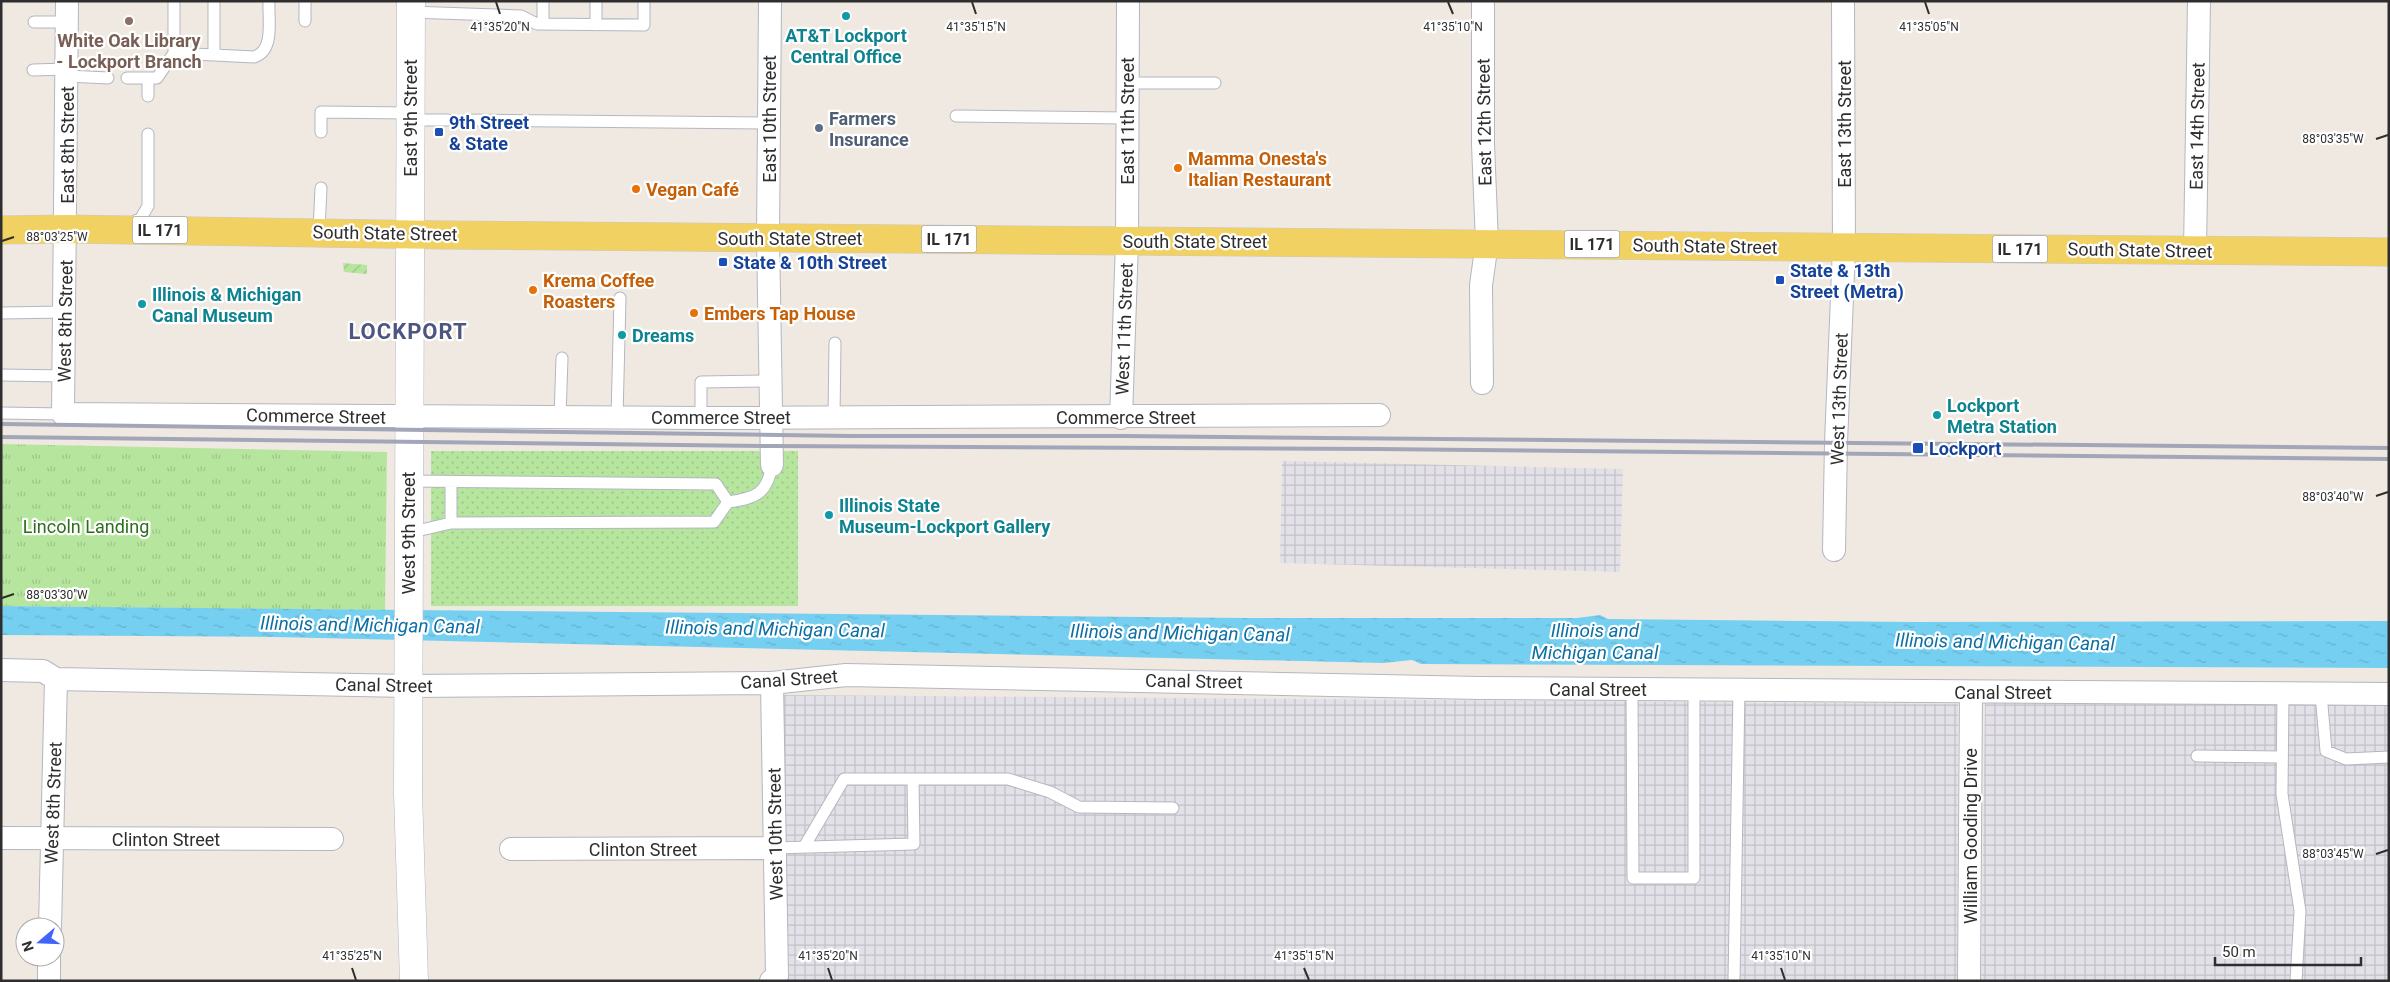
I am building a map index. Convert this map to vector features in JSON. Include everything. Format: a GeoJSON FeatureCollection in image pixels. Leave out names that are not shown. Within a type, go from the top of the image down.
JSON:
{"type":"FeatureCollection","features":[{"type":"Feature","properties":{"kind":"main road","name":"East 9th Street"},"geometry":{"type":"LineString","coordinates":[[410,6],[410,234]]}},
{"type":"Feature","properties":{"kind":"main road","name":"South State Street"},"geometry":{"type":"LineString","coordinates":[[1,230],[66,228],[768,238],[2389,252]]}},
{"type":"Feature","properties":{"kind":"main road","name":"West 9th Street"},"geometry":{"type":"LineString","coordinates":[[410,234],[408,793],[414,981]]}},
{"type":"Feature","properties":{"kind":"street","name":"East 10th Street"},"geometry":{"type":"LineString","coordinates":[[768,238],[770,1]]}},
{"type":"Feature","properties":{"kind":"street","name":"East 11th Street"},"geometry":{"type":"LineString","coordinates":[[1127,241],[1128,1]]}},
{"type":"Feature","properties":{"kind":"street","name":"East 12th Street"},"geometry":{"type":"LineString","coordinates":[[1482,383],[1480,285],[1487,243],[1483,144],[1484,1]]}},
{"type":"Feature","properties":{"kind":"street","name":"East 13th Street"},"geometry":{"type":"LineString","coordinates":[[1843,1],[1844,247]]}},
{"type":"Feature","properties":{"kind":"street","name":"East 14th Street"},"geometry":{"type":"LineString","coordinates":[[2195,251],[2199,1]]}},
{"type":"Feature","properties":{"kind":"street","name":"East 8th Street"},"geometry":{"type":"LineString","coordinates":[[66,228],[67,12]]}},
{"type":"Feature","properties":{"kind":"street","name":"West 8th Street"},"geometry":{"type":"LineString","coordinates":[[63,414],[66,228]]}},
{"type":"Feature","properties":{"kind":"street"},"geometry":{"type":"LineString","coordinates":[[768,238],[772,465]]}},
{"type":"Feature","properties":{"kind":"street","name":"West 11th Street"},"geometry":{"type":"LineString","coordinates":[[1120,418],[1127,241]]}},
{"type":"Feature","properties":{"kind":"street","name":"West 13th Street"},"geometry":{"type":"LineString","coordinates":[[1834,550],[1836,443],[1844,247]]}},
{"type":"Feature","properties":{"kind":"street","name":"Commerce Street"},"geometry":{"type":"LineString","coordinates":[[63,414],[617,418],[1120,418],[1379,415]]}},
{"type":"Feature","properties":{"kind":"street","name":"Canal Street"},"geometry":{"type":"LineString","coordinates":[[1,670],[43,671],[56,679],[408,686],[772,683],[846,675],[1632,689],[2389,694]]}},
{"type":"Feature","properties":{"kind":"street","name":"West 8th Street"},"geometry":{"type":"LineString","coordinates":[[50,917],[56,679]]}},
{"type":"Feature","properties":{"kind":"street","name":"West 10th Street"},"geometry":{"type":"LineString","coordinates":[[771,981],[777,976],[772,683]]}},
{"type":"Feature","properties":{"kind":"street","name":"William Gooding Drive"},"geometry":{"type":"LineString","coordinates":[[1970,981],[1971,692]]}},
{"type":"Feature","properties":{"kind":"street","name":"Clinton Street"},"geometry":{"type":"LineString","coordinates":[[1,838],[332,839]]}},
{"type":"Feature","properties":{"kind":"street","name":"Clinton Street"},"geometry":{"type":"LineString","coordinates":[[511,849],[775,848]]}},
{"type":"Feature","properties":{"kind":"street"},"geometry":{"type":"LineString","coordinates":[[49,967],[49,981]]}},
{"type":"Feature","properties":{"kind":"lane"},"geometry":{"type":"LineString","coordinates":[[127,78],[157,78],[174,53],[174,1]]}},
{"type":"Feature","properties":{"kind":"lane"},"geometry":{"type":"LineString","coordinates":[[214,1],[214,54]]}},
{"type":"Feature","properties":{"kind":"lane"},"geometry":{"type":"LineString","coordinates":[[174,53],[254,57],[265,52],[268,45],[269,1]]}},
{"type":"Feature","properties":{"kind":"lane"},"geometry":{"type":"LineString","coordinates":[[305,1],[305,21]]}},
{"type":"Feature","properties":{"kind":"lane"},"geometry":{"type":"LineString","coordinates":[[543,1],[543,24]]}},
{"type":"Feature","properties":{"kind":"lane"},"geometry":{"type":"LineString","coordinates":[[596,1],[596,25]]}},
{"type":"Feature","properties":{"kind":"lane"},"geometry":{"type":"LineString","coordinates":[[410,6],[521,16],[537,24],[644,25],[644,1]]}},
{"type":"Feature","properties":{"kind":"lane"},"geometry":{"type":"LineString","coordinates":[[34,22],[67,12]]}},
{"type":"Feature","properties":{"kind":"lane"},"geometry":{"type":"LineString","coordinates":[[33,70],[108,78]]}},
{"type":"Feature","properties":{"kind":"lane"},"geometry":{"type":"LineString","coordinates":[[148,78],[148,96]]}},
{"type":"Feature","properties":{"kind":"lane"},"geometry":{"type":"LineString","coordinates":[[1128,83],[1216,83]]}},
{"type":"Feature","properties":{"kind":"lane"},"geometry":{"type":"LineString","coordinates":[[321,132],[321,112],[410,116],[448,120]]}},
{"type":"Feature","properties":{"kind":"lane"},"geometry":{"type":"LineString","coordinates":[[956,116],[1127,118]]}},
{"type":"Feature","properties":{"kind":"lane"},"geometry":{"type":"LineString","coordinates":[[465,120],[769,122]]}},
{"type":"Feature","properties":{"kind":"lane"},"geometry":{"type":"LineString","coordinates":[[116,229],[141,218],[148,206],[148,134]]}},
{"type":"Feature","properties":{"kind":"lane"},"geometry":{"type":"LineString","coordinates":[[319,231],[321,188]]}},
{"type":"Feature","properties":{"kind":"lane"},"geometry":{"type":"LineString","coordinates":[[617,418],[620,298]]}},
{"type":"Feature","properties":{"kind":"lane"},"geometry":{"type":"LineString","coordinates":[[1,313],[65,312]]}},
{"type":"Feature","properties":{"kind":"lane"},"geometry":{"type":"LineString","coordinates":[[834,417],[835,343]]}},
{"type":"Feature","properties":{"kind":"lane"},"geometry":{"type":"LineString","coordinates":[[560,417],[562,358]]}},
{"type":"Feature","properties":{"kind":"lane"},"geometry":{"type":"LineString","coordinates":[[1,375],[64,376]]}},
{"type":"Feature","properties":{"kind":"lane"},"geometry":{"type":"LineString","coordinates":[[701,418],[702,382],[770,381]]}},
{"type":"Feature","properties":{"kind":"lane"},"geometry":{"type":"LineString","coordinates":[[1,413],[63,414]]}},
{"type":"Feature","properties":{"kind":"lane"},"geometry":{"type":"LineString","coordinates":[[408,533],[451,523],[714,522],[728,502],[755,496],[765,489],[772,465]]}},
{"type":"Feature","properties":{"kind":"lane"},"geometry":{"type":"LineString","coordinates":[[409,481],[451,483],[716,484],[728,502]]}},
{"type":"Feature","properties":{"kind":"lane"},"geometry":{"type":"LineString","coordinates":[[451,483],[451,523]]}},
{"type":"Feature","properties":{"kind":"lane"},"geometry":{"type":"LineString","coordinates":[[1632,689],[1633,878],[1694,878],[1694,689]]}},
{"type":"Feature","properties":{"kind":"lane"},"geometry":{"type":"LineString","coordinates":[[1734,981],[1739,690]]}},
{"type":"Feature","properties":{"kind":"lane"},"geometry":{"type":"LineString","coordinates":[[2283,694],[2282,794],[2300,912],[2296,981]]}},
{"type":"Feature","properties":{"kind":"lane"},"geometry":{"type":"LineString","coordinates":[[2321,694],[2326,751],[2346,759],[2389,757]]}},
{"type":"Feature","properties":{"kind":"lane"},"geometry":{"type":"LineString","coordinates":[[2197,756],[2282,757]]}},
{"type":"Feature","properties":{"kind":"lane"},"geometry":{"type":"LineString","coordinates":[[775,848],[914,844],[912,778]]}},
{"type":"Feature","properties":{"kind":"lane"},"geometry":{"type":"LineString","coordinates":[[804,847],[844,779],[1008,779],[1050,792],[1079,807],[1173,808]]}},
{"type":"Feature","properties":{"kind":"shaded area"},"geometry":{"type":"Polygon","coordinates":[[[1282,461],[1623,469],[1620,572],[1280,563],[1282,461]]]}},
{"type":"Feature","properties":{"kind":"shaded area"},"geometry":{"type":"Polygon","coordinates":[[[780,695],[1958,704],[1957,981],[782,981],[780,695]]]}},
{"type":"Feature","properties":{"kind":"shaded area"},"geometry":{"type":"Polygon","coordinates":[[[1985,703],[2389,703],[2389,981],[1981,981],[1985,703]]]}},
{"type":"Feature","properties":{"kind":"green space"},"geometry":{"type":"Polygon","coordinates":[[[343,263],[367,265],[367,274],[344,272],[343,263]]]}},
{"type":"Feature","properties":{"kind":"green space","name":"Lincoln Landing"},"geometry":{"type":"Polygon","coordinates":[[[1,444],[387,452],[385,610],[1,606],[1,444]]]}},
{"type":"Feature","properties":{"kind":"green space"},"geometry":{"type":"Polygon","coordinates":[[[431,451],[798,451],[798,606],[431,606],[431,451]]]}},
{"type":"Feature","properties":{"kind":"water","name":"Illinois and Michigan Canal"},"geometry":{"type":"Polygon","coordinates":[[[1,606],[1247,618],[1577,618],[1600,615],[1608,619],[1916,622],[2389,621],[2389,668],[1421,664],[1412,660],[1383,663],[276,637],[1,635],[1,606]]]}},
{"type":"Feature","properties":{"kind":"railway"},"geometry":{"type":"LineString","coordinates":[[1,424],[849,436],[1123,436],[2389,448]]}},
{"type":"Feature","properties":{"kind":"railway"},"geometry":{"type":"LineString","coordinates":[[1,437],[772,446],[1376,449],[2389,459]]}},
{"type":"Feature","properties":{"kind":"place","name":"AT&T Lockport Central Office"},"geometry":{"type":"Point","coordinates":[846,16]}},
{"type":"Feature","properties":{"kind":"place","name":"White Oak Library - Lockport Branch"},"geometry":{"type":"Point","coordinates":[129,21]}},
{"type":"Feature","properties":{"kind":"place","name":"Farmers Insurance"},"geometry":{"type":"Point","coordinates":[819,128]}},
{"type":"Feature","properties":{"kind":"place","name":"9th Street & State"},"geometry":{"type":"Point","coordinates":[439,132]}},
{"type":"Feature","properties":{"kind":"place","name":"Mamma Onesta's Italian Restaurant"},"geometry":{"type":"Point","coordinates":[1178,168]}},
{"type":"Feature","properties":{"kind":"place","name":"Vegan Café"},"geometry":{"type":"Point","coordinates":[636,189]}},
{"type":"Feature","properties":{"kind":"place","name":"State & 10th Street"},"geometry":{"type":"Point","coordinates":[723,262]}},
{"type":"Feature","properties":{"kind":"place","name":"State & 13th Street (Metra)"},"geometry":{"type":"Point","coordinates":[1780,280]}},
{"type":"Feature","properties":{"kind":"place","name":"Krema Coffee Roasters"},"geometry":{"type":"Point","coordinates":[533,290]}},
{"type":"Feature","properties":{"kind":"place","name":"Illinois & Michigan Canal Museum"},"geometry":{"type":"Point","coordinates":[142,304]}},
{"type":"Feature","properties":{"kind":"place","name":"Embers Tap House"},"geometry":{"type":"Point","coordinates":[694,313]}},
{"type":"Feature","properties":{"kind":"place","name":"Dreams"},"geometry":{"type":"Point","coordinates":[622,335]}},
{"type":"Feature","properties":{"kind":"place","name":"Lockport Metra Station"},"geometry":{"type":"Point","coordinates":[1937,415]}},
{"type":"Feature","properties":{"kind":"place","name":"Lockport"},"geometry":{"type":"Point","coordinates":[1918,448]}},
{"type":"Feature","properties":{"kind":"place","name":"Illinois State Museum-Lockport Gallery"},"geometry":{"type":"Point","coordinates":[829,515]}},
{"type":"Feature","properties":{"kind":"district","name":"LOCKPORT"},"geometry":{"type":"Point","coordinates":[408,331]}}]}
